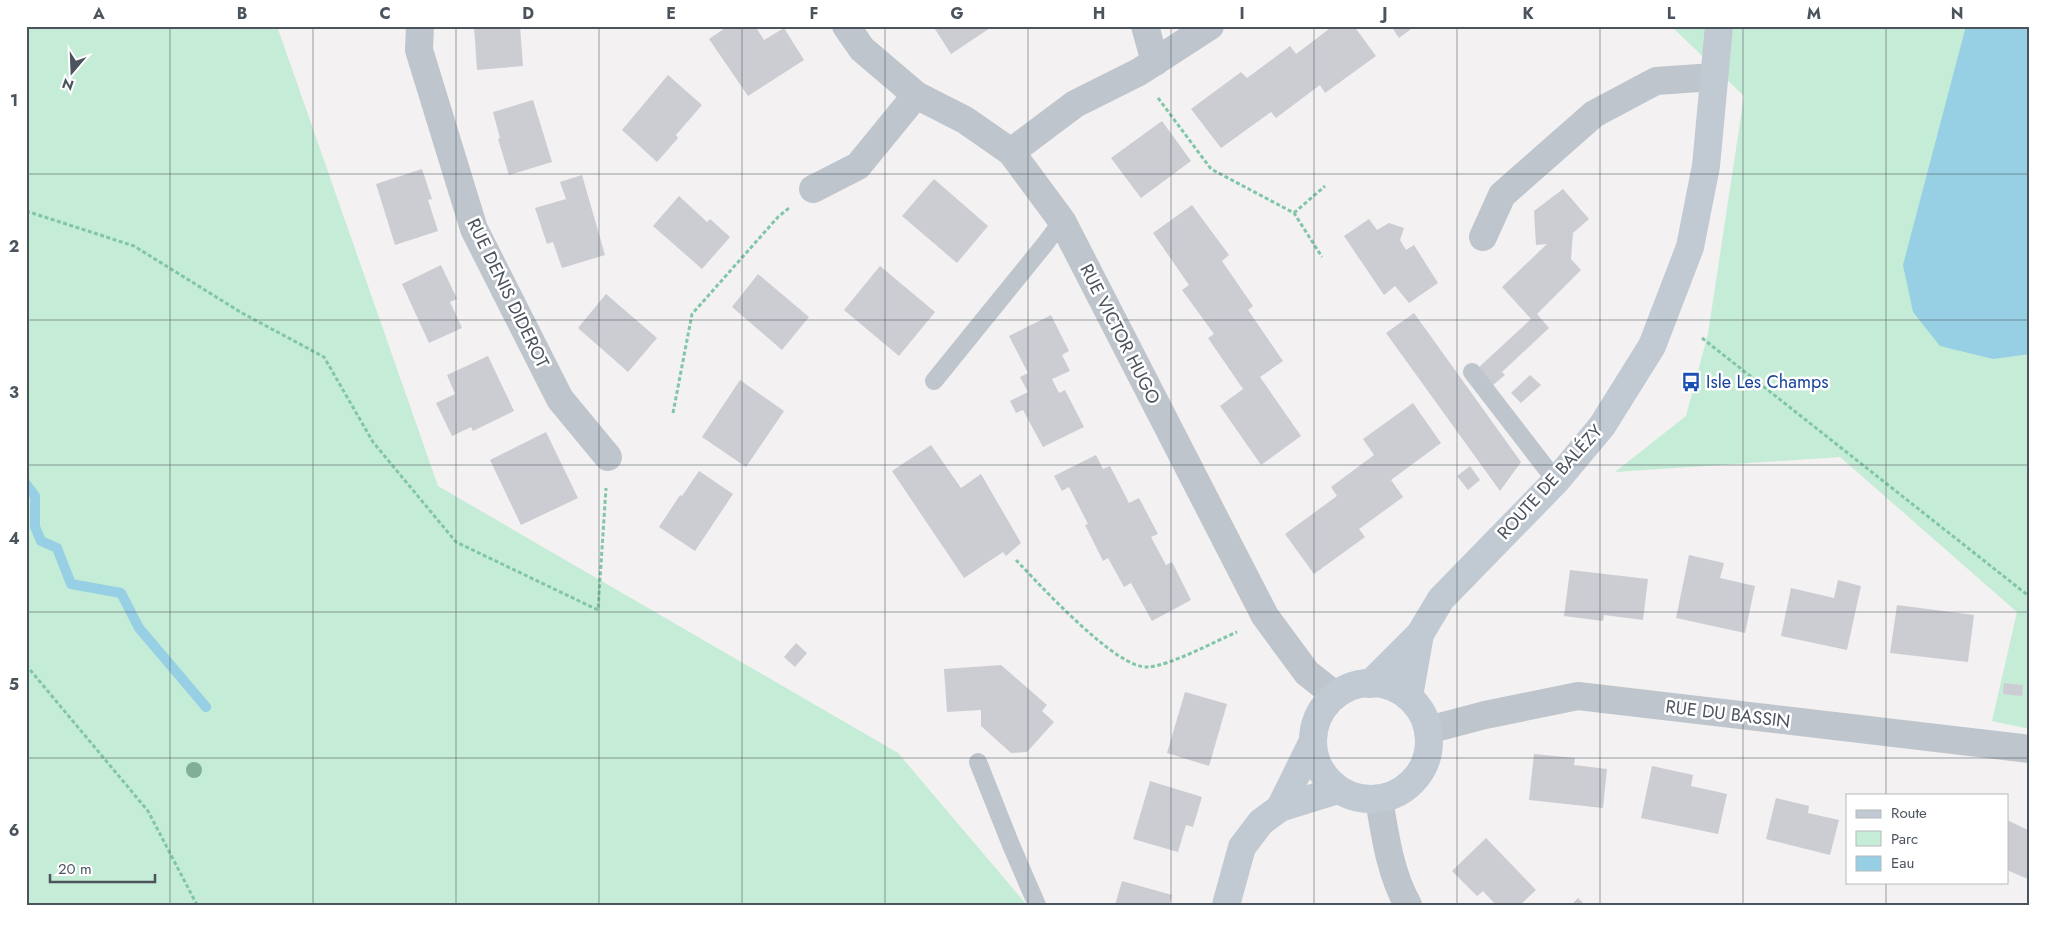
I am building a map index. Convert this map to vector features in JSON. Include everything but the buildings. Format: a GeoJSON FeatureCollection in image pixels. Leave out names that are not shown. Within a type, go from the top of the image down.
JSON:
{"type":"FeatureCollection","features":[{"type":"Feature","properties":{"kind":"main road","name":"ROUTE DE BALÉZY"},"geometry":{"type":"LineString","coordinates":[[1370,684],[1420,634],[1441,599],[1556,480],[1602,426],[1652,346],[1690,247],[1706,166],[1719,26]]}},
{"type":"Feature","properties":{"kind":"main road","name":"ROUTE DE BALÉZY"},"geometry":{"type":"LineString","coordinates":[[1409,696],[1420,634]]}},
{"type":"Feature","properties":{"kind":"main road"},"geometry":{"type":"LineString","coordinates":[[1370,684],[1382,684],[1409,696],[1418,706],[1428,730],[1429,749],[1418,775],[1397,794],[1379,799],[1351,796],[1338,790],[1319,769],[1314,757],[1312,743],[1318,716],[1325,704],[1335,695],[1349,687],[1370,684]]}},
{"type":"Feature","properties":{"kind":"main road"},"geometry":{"type":"LineString","coordinates":[[1280,808],[1312,743]]}},
{"type":"Feature","properties":{"kind":"main road"},"geometry":{"type":"LineString","coordinates":[[1226,905],[1242,847],[1261,822],[1280,808],[1338,790]]}},
{"type":"Feature","properties":{"kind":"street","name":"RUE DENIS DIDEROT"},"geometry":{"type":"LineString","coordinates":[[420,26],[419,50],[474,229],[560,399],[608,457]]}},
{"type":"Feature","properties":{"kind":"street","name":"RUE VICTOR HUGO"},"geometry":{"type":"LineString","coordinates":[[846,26],[862,49],[916,95],[965,120],[1010,152],[1062,221],[1265,616],[1307,673],[1335,695]]}},
{"type":"Feature","properties":{"kind":"street"},"geometry":{"type":"LineString","coordinates":[[1145,26],[1147,67]]}},
{"type":"Feature","properties":{"kind":"street"},"geometry":{"type":"LineString","coordinates":[[1010,152],[1075,104],[1147,67],[1210,26]]}},
{"type":"Feature","properties":{"kind":"street"},"geometry":{"type":"LineString","coordinates":[[1483,237],[1502,195],[1594,114],[1656,81],[1714,77]]}},
{"type":"Feature","properties":{"kind":"street"},"geometry":{"type":"LineString","coordinates":[[813,189],[858,166],[916,95]]}},
{"type":"Feature","properties":{"kind":"street","name":"RUE DU BASSIN"},"geometry":{"type":"LineString","coordinates":[[1428,730],[1486,715],[1578,696],[2030,749]]}},
{"type":"Feature","properties":{"kind":"street"},"geometry":{"type":"LineString","coordinates":[[1379,799],[1386,846],[1403,896],[1408,905]]}},
{"type":"Feature","properties":{"kind":"lane"},"geometry":{"type":"LineString","coordinates":[[934,381],[1062,221]]}},
{"type":"Feature","properties":{"kind":"lane"},"geometry":{"type":"LineString","coordinates":[[1472,372],[1556,480]]}},
{"type":"Feature","properties":{"kind":"lane"},"geometry":{"type":"LineString","coordinates":[[978,762],[1037,905]]}},
{"type":"Feature","properties":{"kind":"path"},"geometry":{"type":"LineString","coordinates":[[1147,67],[1211,169],[1294,214],[1322,256]]}},
{"type":"Feature","properties":{"kind":"path"},"geometry":{"type":"LineString","coordinates":[[1294,214],[1324,186]]}},
{"type":"Feature","properties":{"kind":"path"},"geometry":{"type":"LineString","coordinates":[[673,413],[692,314],[778,217],[813,189]]}},
{"type":"Feature","properties":{"kind":"path"},"geometry":{"type":"LineString","coordinates":[[26,211],[134,246],[242,313],[324,357],[373,442],[456,542],[598,610],[608,457]]}},
{"type":"Feature","properties":{"kind":"path"},"geometry":{"type":"LineString","coordinates":[[1702,338],[2030,597]]}},
{"type":"Feature","properties":{"kind":"path"},"geometry":{"type":"LineString","coordinates":[[1016,560],[1074,619],[1117,656],[1146,668],[1164,663],[1246,628],[1265,616]]}},
{"type":"Feature","properties":{"kind":"path"},"geometry":{"type":"LineString","coordinates":[[26,665],[148,811],[196,905]]}},
{"type":"Feature","properties":{"kind":"green space"},"geometry":{"type":"Polygon","coordinates":[[[26,26],[277,26],[438,486],[898,753],[1027,905],[26,905],[26,26]]]}},
{"type":"Feature","properties":{"kind":"green space"},"geometry":{"type":"Polygon","coordinates":[[[1671,26],[2030,26],[2030,729],[1992,721],[2017,612],[1840,457],[1615,472],[1686,416],[1708,334],[1744,96],[1671,26]]]}},
{"type":"Feature","properties":{"kind":"water"},"geometry":{"type":"Polygon","coordinates":[[[1966,26],[2030,26],[2030,354],[1993,359],[1940,346],[1913,312],[1903,265],[1966,26]]]}},
{"type":"Feature","properties":{"kind":"waterway"},"geometry":{"type":"LineString","coordinates":[[26,484],[35,496],[35,527],[41,541],[57,548],[71,584],[121,593],[139,628],[206,707]]}},
{"type":"Feature","properties":{"kind":"place","name":"Isle Les Champs"},"geometry":{"type":"Point","coordinates":[1691,382]}}]}
